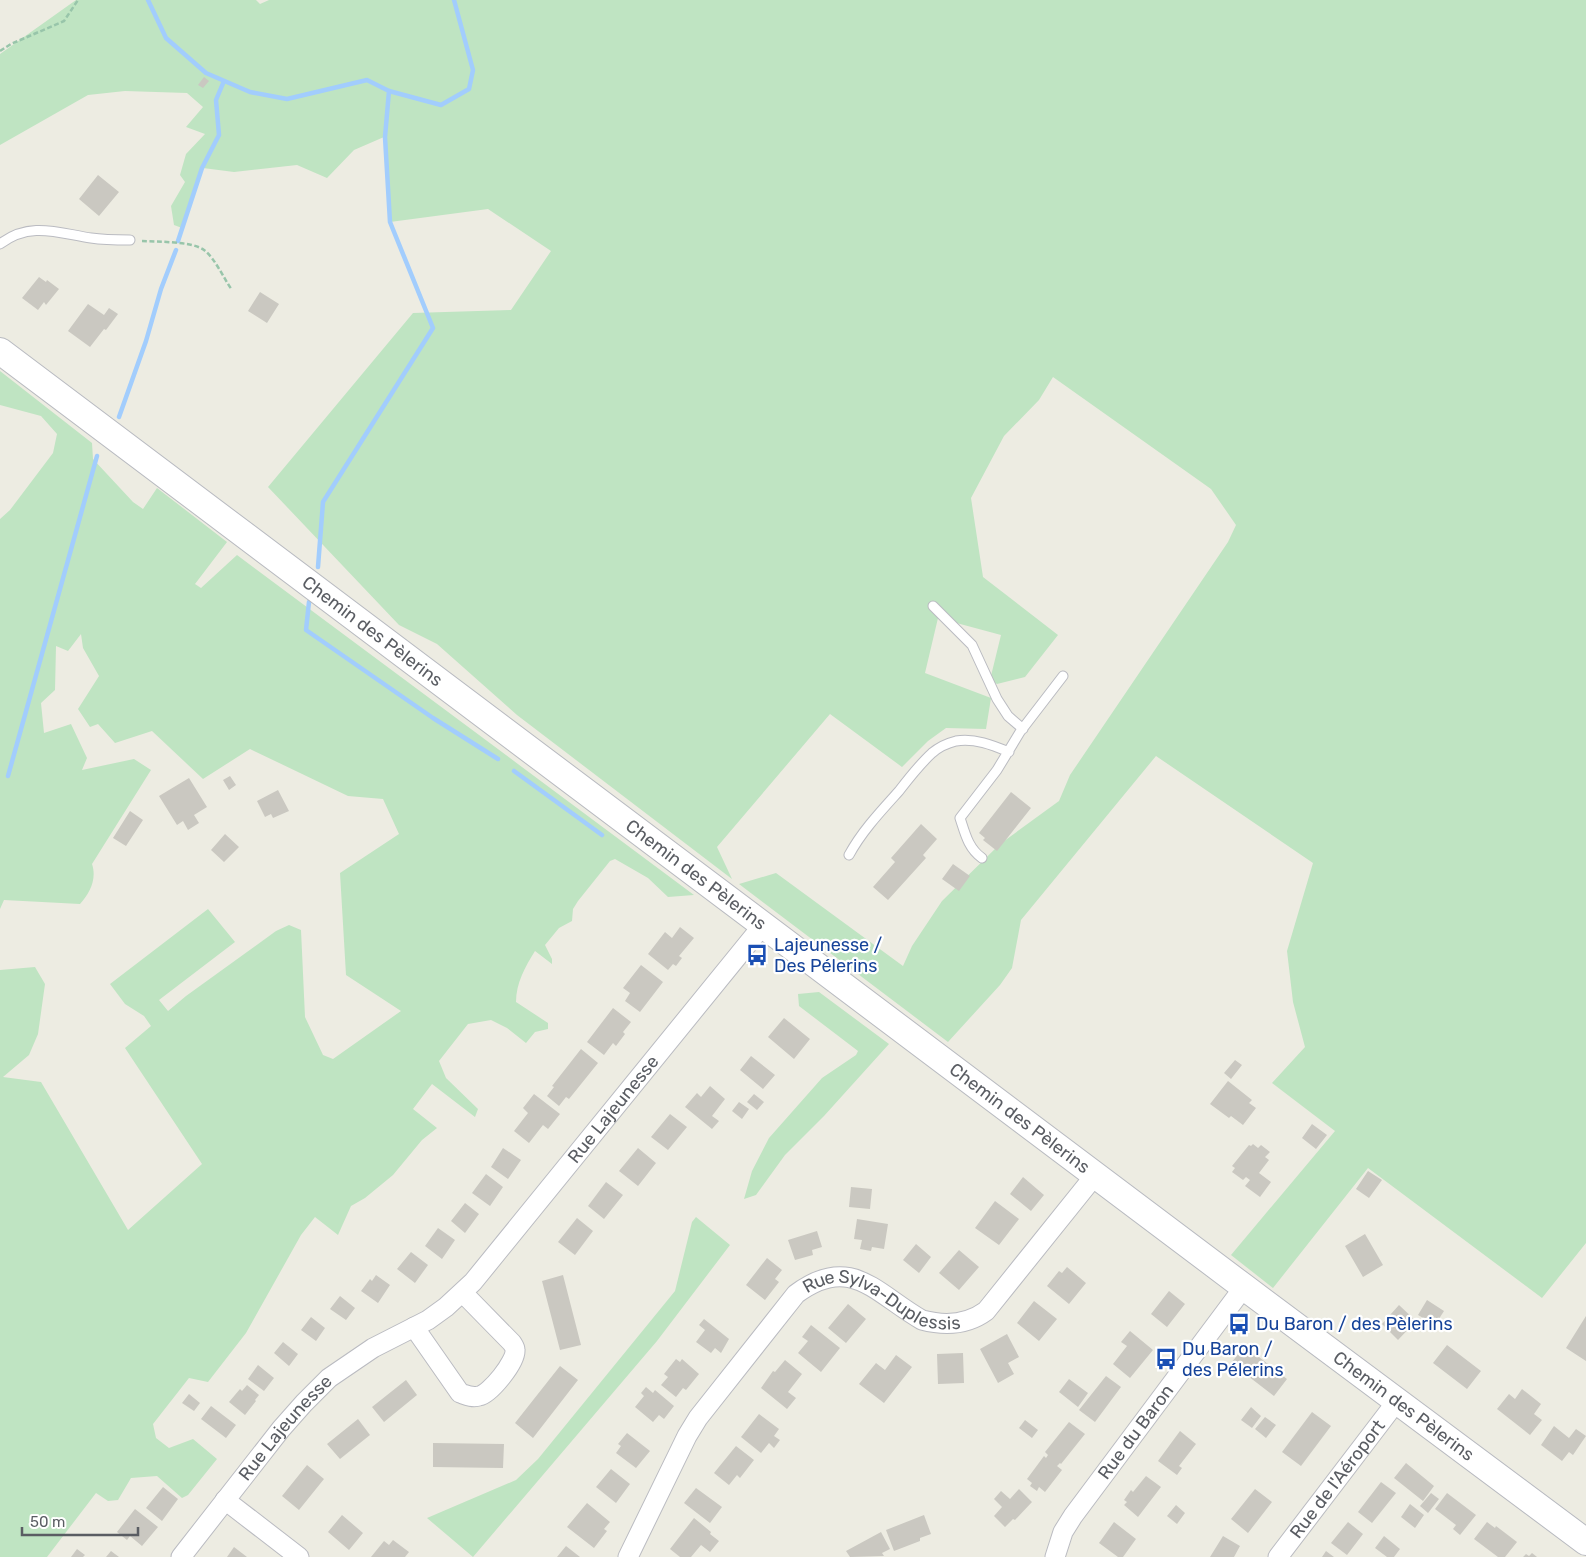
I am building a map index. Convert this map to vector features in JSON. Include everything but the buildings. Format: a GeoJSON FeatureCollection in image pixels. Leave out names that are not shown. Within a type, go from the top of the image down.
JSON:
{"type":"FeatureCollection","features":[{"type":"Feature","properties":{"kind":"street","name":"Chemin des Pèlerins"},"geometry":{"type":"LineString","coordinates":[[0,351],[1586,1542]]}},
{"type":"Feature","properties":{"kind":"street","name":"Rue Lajeunesse"},"geometry":{"type":"LineString","coordinates":[[181,1557],[281,1429],[329,1378],[373,1348],[428,1320],[463,1293],[763,925]]}},
{"type":"Feature","properties":{"kind":"street","name":"Rue Sylva-Duplessis"},"geometry":{"type":"LineString","coordinates":[[628,1557],[687,1436],[698,1418],[796,1294],[820,1280],[832,1277],[848,1277],[866,1282],[922,1320],[933,1323],[957,1324],[976,1319],[986,1311],[1096,1174]]}},
{"type":"Feature","properties":{"kind":"street","name":"Rue du Baron"},"geometry":{"type":"LineString","coordinates":[[1055,1557],[1063,1532],[1073,1516],[1244,1287]]}},
{"type":"Feature","properties":{"kind":"street"},"geometry":{"type":"LineString","coordinates":[[414,1327],[460,1393],[478,1397],[486,1394],[506,1371],[513,1359],[515,1350],[512,1342],[463,1293]]}},
{"type":"Feature","properties":{"kind":"street","name":"Rue de l'Aéroport"},"geometry":{"type":"LineString","coordinates":[[1278,1557],[1397,1401]]}},
{"type":"Feature","properties":{"kind":"street"},"geometry":{"type":"LineString","coordinates":[[225,1500],[298,1557]]}},
{"type":"Feature","properties":{"kind":"lane"},"geometry":{"type":"LineString","coordinates":[[0,244],[22,232],[39,230],[96,239],[130,240]]}},
{"type":"Feature","properties":{"kind":"lane"},"geometry":{"type":"LineString","coordinates":[[933,606],[972,645],[989,686],[1001,706],[1008,716],[1023,729]]}},
{"type":"Feature","properties":{"kind":"lane"},"geometry":{"type":"LineString","coordinates":[[982,858],[969,844],[960,818],[1063,676]]}},
{"type":"Feature","properties":{"kind":"lane"},"geometry":{"type":"LineString","coordinates":[[849,855],[860,837],[879,814],[923,762],[938,749],[950,743],[970,740],[983,742],[1009,752]]}},
{"type":"Feature","properties":{"kind":"path"},"geometry":{"type":"LineString","coordinates":[[0,51],[11,44],[64,21],[78,0]]}},
{"type":"Feature","properties":{"kind":"path"},"geometry":{"type":"LineString","coordinates":[[130,240],[200,248],[210,256],[232,290]]}},
{"type":"Feature","properties":{"kind":"green space"},"geometry":{"type":"Polygon","coordinates":[[[76,0],[256,0],[260,4],[269,0],[1586,0],[1586,1243],[1542,1298],[1368,1168],[1273,1288],[1231,1255],[1335,1131],[1272,1083],[1305,1047],[1293,1002],[1287,951],[1313,863],[1156,756],[1021,920],[1012,968],[1000,985],[948,1042],[739,884],[776,873],[903,966],[912,946],[942,901],[1000,844],[1059,801],[1070,775],[1228,542],[1236,525],[1211,489],[1053,377],[1039,400],[1004,436],[971,498],[983,577],[1058,635],[1025,677],[997,684],[990,680],[1001,635],[938,618],[925,673],[991,698],[986,729],[946,728],[928,741],[902,767],[830,714],[717,847],[732,879],[517,715],[437,644],[399,625],[268,487],[413,313],[511,310],[551,251],[488,209],[390,222],[384,137],[354,150],[327,178],[297,165],[234,172],[203,168],[182,228],[174,225],[171,206],[185,182],[180,175],[186,154],[205,134],[186,127],[203,107],[187,93],[125,91],[88,95],[0,145],[0,54],[76,0]]]}},
{"type":"Feature","properties":{"kind":"green space"},"geometry":{"type":"Polygon","coordinates":[[[0,371],[92,443],[93,459],[133,502],[143,509],[157,488],[227,542],[195,584],[201,588],[237,555],[694,895],[668,897],[648,878],[615,859],[610,861],[578,901],[573,909],[572,921],[559,928],[545,945],[552,959],[552,964],[535,951],[519,982],[516,1002],[548,1023],[548,1029],[535,1032],[526,1043],[507,1028],[491,1020],[468,1024],[439,1061],[446,1078],[478,1109],[475,1117],[432,1084],[413,1109],[437,1128],[422,1140],[393,1175],[365,1198],[351,1206],[338,1235],[315,1217],[301,1235],[246,1333],[208,1382],[189,1378],[153,1424],[156,1438],[169,1448],[193,1439],[217,1459],[188,1495],[182,1498],[157,1476],[131,1478],[118,1500],[108,1501],[96,1493],[47,1557],[0,1557],[0,970],[35,967],[45,984],[38,1034],[29,1055],[3,1077],[41,1082],[128,1230],[202,1164],[125,1048],[151,1026],[144,1016],[125,1004],[110,984],[208,909],[235,942],[159,1000],[168,1011],[276,931],[289,925],[301,930],[305,1017],[323,1055],[333,1059],[401,1011],[346,975],[340,873],[399,834],[383,799],[348,796],[250,749],[203,779],[152,731],[115,743],[98,724],[90,727],[78,709],[99,676],[83,648],[81,634],[68,651],[56,646],[55,690],[41,703],[44,733],[71,724],[87,758],[82,770],[134,759],[151,770],[92,864],[94,875],[92,886],[80,904],[4,900],[0,909],[0,519],[10,510],[53,453],[57,434],[41,416],[0,405],[0,371]]]}},
{"type":"Feature","properties":{"kind":"green space"},"geometry":{"type":"Polygon","coordinates":[[[819,992],[889,1044],[824,1116],[785,1155],[756,1195],[744,1199],[752,1171],[769,1138],[822,1078],[856,1055],[858,1051],[799,1006],[798,994],[819,992]]]}},
{"type":"Feature","properties":{"kind":"green space"},"geometry":{"type":"Polygon","coordinates":[[[696,1217],[730,1245],[657,1341],[473,1557],[427,1518],[516,1480],[538,1459],[675,1291],[692,1222],[696,1217]]]}},
{"type":"Feature","properties":{"kind":"waterway"},"geometry":{"type":"LineString","coordinates":[[148,0],[166,38],[206,73],[250,92],[287,99],[367,80],[389,91],[441,105],[469,89],[473,70],[454,0]]}},
{"type":"Feature","properties":{"kind":"waterway"},"geometry":{"type":"LineString","coordinates":[[178,241],[202,168],[219,135],[216,100],[224,81]]}},
{"type":"Feature","properties":{"kind":"waterway"},"geometry":{"type":"LineString","coordinates":[[318,567],[323,502],[433,328],[390,222],[385,137],[389,91]]}},
{"type":"Feature","properties":{"kind":"waterway"},"geometry":{"type":"LineString","coordinates":[[119,417],[146,341],[161,289],[176,250]]}},
{"type":"Feature","properties":{"kind":"waterway"},"geometry":{"type":"LineString","coordinates":[[8,776],[97,456]]}},
{"type":"Feature","properties":{"kind":"waterway"},"geometry":{"type":"LineString","coordinates":[[309,602],[306,630],[433,718],[498,759]]}},
{"type":"Feature","properties":{"kind":"waterway"},"geometry":{"type":"LineString","coordinates":[[514,771],[602,835]]}},
{"type":"Feature","properties":{"kind":"place","name":"Lajeunesse / Des Pélerins"},"geometry":{"type":"Point","coordinates":[757,955]}},
{"type":"Feature","properties":{"kind":"place","name":"Du Baron / des Pèlerins"},"geometry":{"type":"Point","coordinates":[1239,1324]}},
{"type":"Feature","properties":{"kind":"place","name":"Du Baron / des Pélerins"},"geometry":{"type":"Point","coordinates":[1166,1359]}}]}
